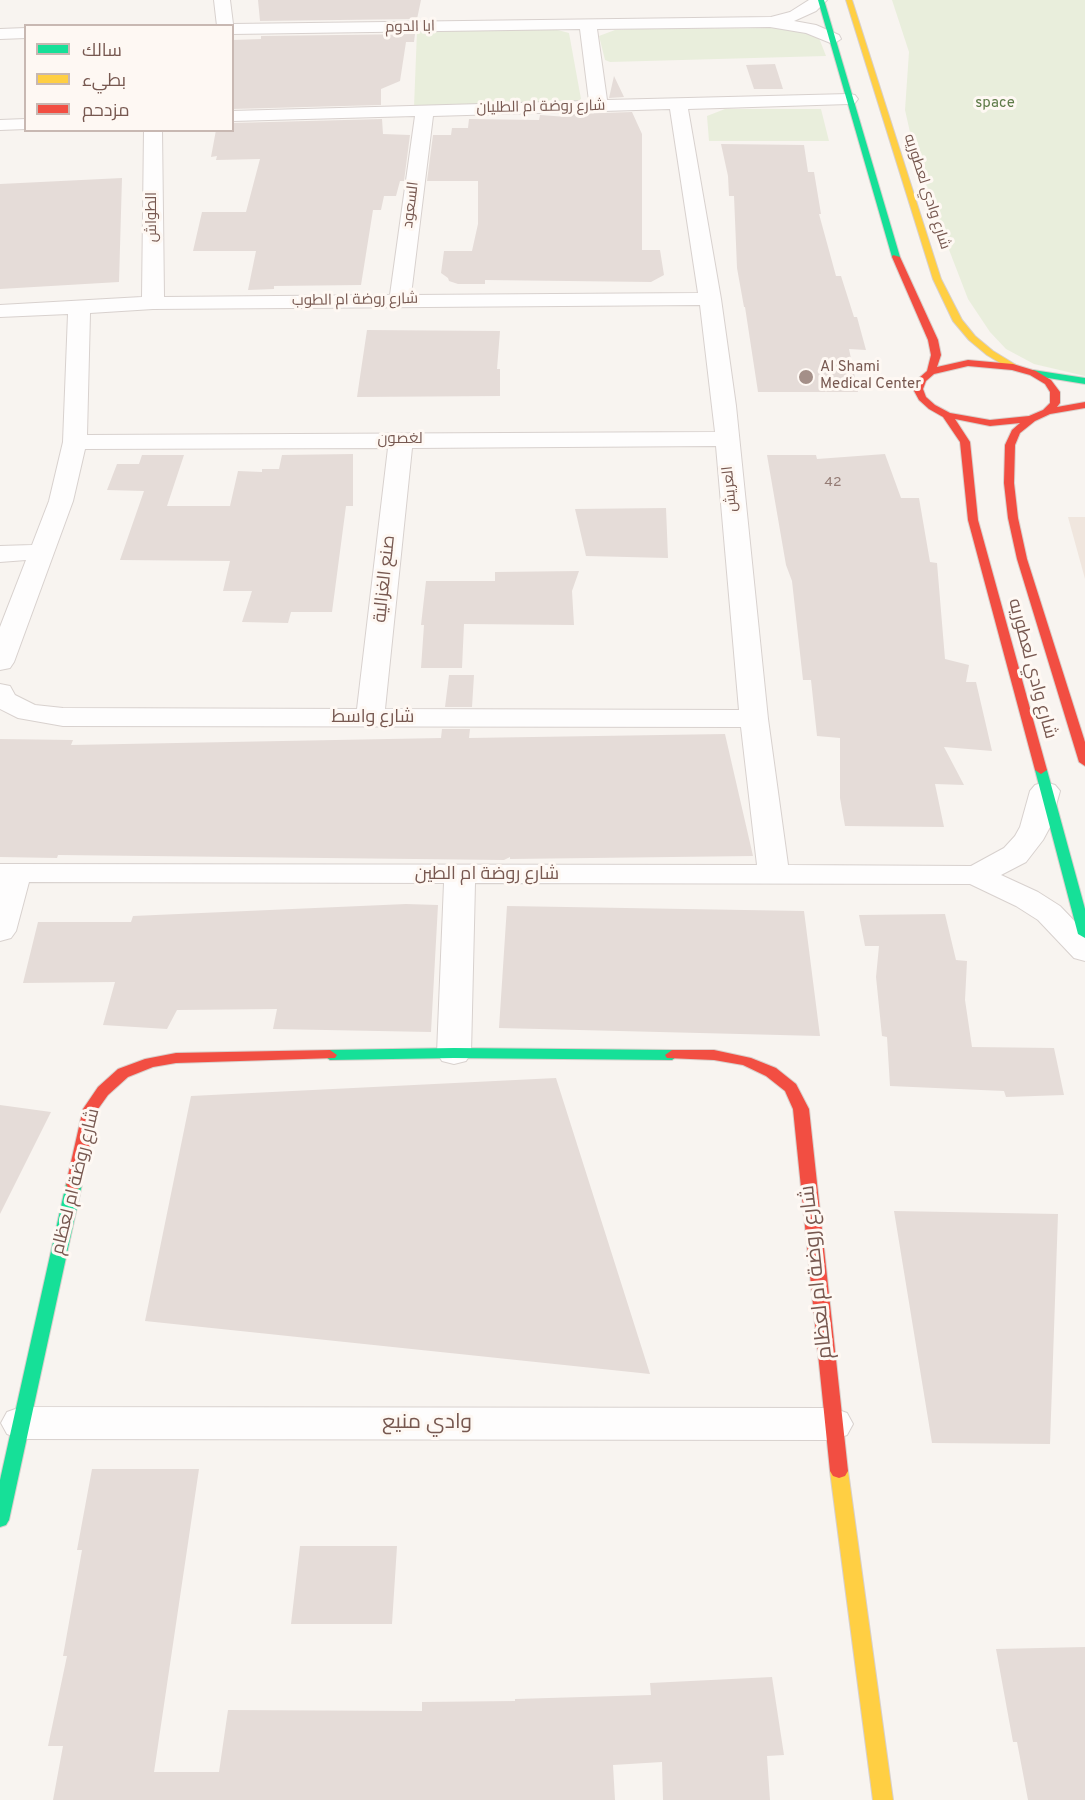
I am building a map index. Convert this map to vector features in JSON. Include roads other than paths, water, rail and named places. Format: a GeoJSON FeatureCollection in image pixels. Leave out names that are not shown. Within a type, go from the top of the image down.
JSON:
{"type":"FeatureCollection","features":[{"type":"Feature","properties":{"kind":"street"},"geometry":{"type":"LineString","coordinates":[[222,0],[225,24]]}},
{"type":"Feature","properties":{"kind":"street"},"geometry":{"type":"LineString","coordinates":[[820,0],[892,251],[933,340],[936,354],[932,372]]}},
{"type":"Feature","properties":{"kind":"street","name":"ابا الدوم"},"geometry":{"type":"LineString","coordinates":[[770,22],[796,16],[810,9],[820,0]]}},
{"type":"Feature","properties":{"kind":"street","name":"شارع وادي لعطوريه"},"geometry":{"type":"LineString","coordinates":[[849,0],[921,236],[937,279],[958,321],[972,338],[990,353],[1013,367]]}},
{"type":"Feature","properties":{"kind":"street"},"geometry":{"type":"LineString","coordinates":[[467,9],[472,27]]}},
{"type":"Feature","properties":{"kind":"street","name":"ابا الدوم"},"geometry":{"type":"LineString","coordinates":[[234,29],[770,22],[810,29],[833,39]]}},
{"type":"Feature","properties":{"kind":"street"},"geometry":{"type":"LineString","coordinates":[[588,26],[599,107]]}},
{"type":"Feature","properties":{"kind":"street"},"geometry":{"type":"LineString","coordinates":[[0,34],[24,33]]}},
{"type":"Feature","properties":{"kind":"street","name":"شارع روضة ام الطليان"},"geometry":{"type":"LineString","coordinates":[[234,116],[849,99]]}},
{"type":"Feature","properties":{"kind":"street","name":"العريش"},"geometry":{"type":"LineString","coordinates":[[678,104],[710,299],[754,719],[774,876]]}},
{"type":"Feature","properties":{"kind":"street","name":"السعود"},"geometry":{"type":"LineString","coordinates":[[400,300],[424,110]]}},
{"type":"Feature","properties":{"kind":"street"},"geometry":{"type":"LineString","coordinates":[[0,125],[24,124]]}},
{"type":"Feature","properties":{"kind":"street","name":"الطواش"},"geometry":{"type":"LineString","coordinates":[[153,132],[153,303]]}},
{"type":"Feature","properties":{"kind":"street","name":"شارع روضة ام الطوب"},"geometry":{"type":"LineString","coordinates":[[0,311],[153,303],[710,299]]}},
{"type":"Feature","properties":{"kind":"street"},"geometry":{"type":"LineString","coordinates":[[0,662],[62,501],[75,442],[79,307]]}},
{"type":"Feature","properties":{"kind":"street"},"geometry":{"type":"LineString","coordinates":[[1085,381],[1033,373],[1013,367],[968,363],[948,366],[932,372],[922,380],[918,389],[922,398],[932,407],[947,415],[990,423],[1031,419],[1047,412],[1085,405]]}},
{"type":"Feature","properties":{"kind":"street"},"geometry":{"type":"LineString","coordinates":[[1033,373],[1048,382],[1055,392],[1056,403],[1047,412]]}},
{"type":"Feature","properties":{"kind":"street","name":"شارع وادي لعطوريه"},"geometry":{"type":"LineString","coordinates":[[947,415],[965,442],[973,520],[1085,934]]}},
{"type":"Feature","properties":{"kind":"street","name":"شارع وادي لعطوريه"},"geometry":{"type":"LineString","coordinates":[[1031,419],[1016,432],[1010,445],[1008,483],[1013,518],[1022,559],[1085,762]]}},
{"type":"Feature","properties":{"kind":"street","name":"لغصون"},"geometry":{"type":"LineString","coordinates":[[75,442],[726,439]]}},
{"type":"Feature","properties":{"kind":"street","name":"صنع الغزالية"},"geometry":{"type":"LineString","coordinates":[[370,718],[401,440]]}},
{"type":"Feature","properties":{"kind":"street"},"geometry":{"type":"LineString","coordinates":[[0,554],[43,552]]}},
{"type":"Feature","properties":{"kind":"street","name":"شارع واسط"},"geometry":{"type":"LineString","coordinates":[[0,692],[4,700],[28,712],[63,717],[754,719]]}},
{"type":"Feature","properties":{"kind":"street","name":"شارع روضة ام الطين"},"geometry":{"type":"LineString","coordinates":[[8,873],[975,875],[1015,855],[1028,840],[1035,826],[1045,791]]}},
{"type":"Feature","properties":{"kind":"street"},"geometry":{"type":"LineString","coordinates":[[0,931],[8,873]]}},
{"type":"Feature","properties":{"kind":"street"},"geometry":{"type":"LineString","coordinates":[[454,1053],[460,875]]}},
{"type":"Feature","properties":{"kind":"street","name":"شارع روضة ام الطين"},"geometry":{"type":"LineString","coordinates":[[975,875],[1018,894],[1049,913],[1085,951]]}},
{"type":"Feature","properties":{"kind":"street","name":"شارع روضة ام لعظام"},"geometry":{"type":"LineString","coordinates":[[0,1521],[91,1109],[103,1091],[123,1073],[150,1062],[176,1058],[454,1053],[714,1055],[746,1061],[763,1069],[791,1088],[801,1109],[833,1424],[883,1800]]}},
{"type":"Feature","properties":{"kind":"street","name":"وادي منيع"},"geometry":{"type":"LineString","coordinates":[[21,1423],[833,1424]]}},
{"type":"Feature","properties":{"kind":"place","name":"Al Shami Medical Center"},"geometry":{"type":"Point","coordinates":[806,377]}},
{"type":"Feature","properties":{"kind":"park label","name":"space"},"geometry":{"type":"Point","coordinates":[995,104]}}]}
